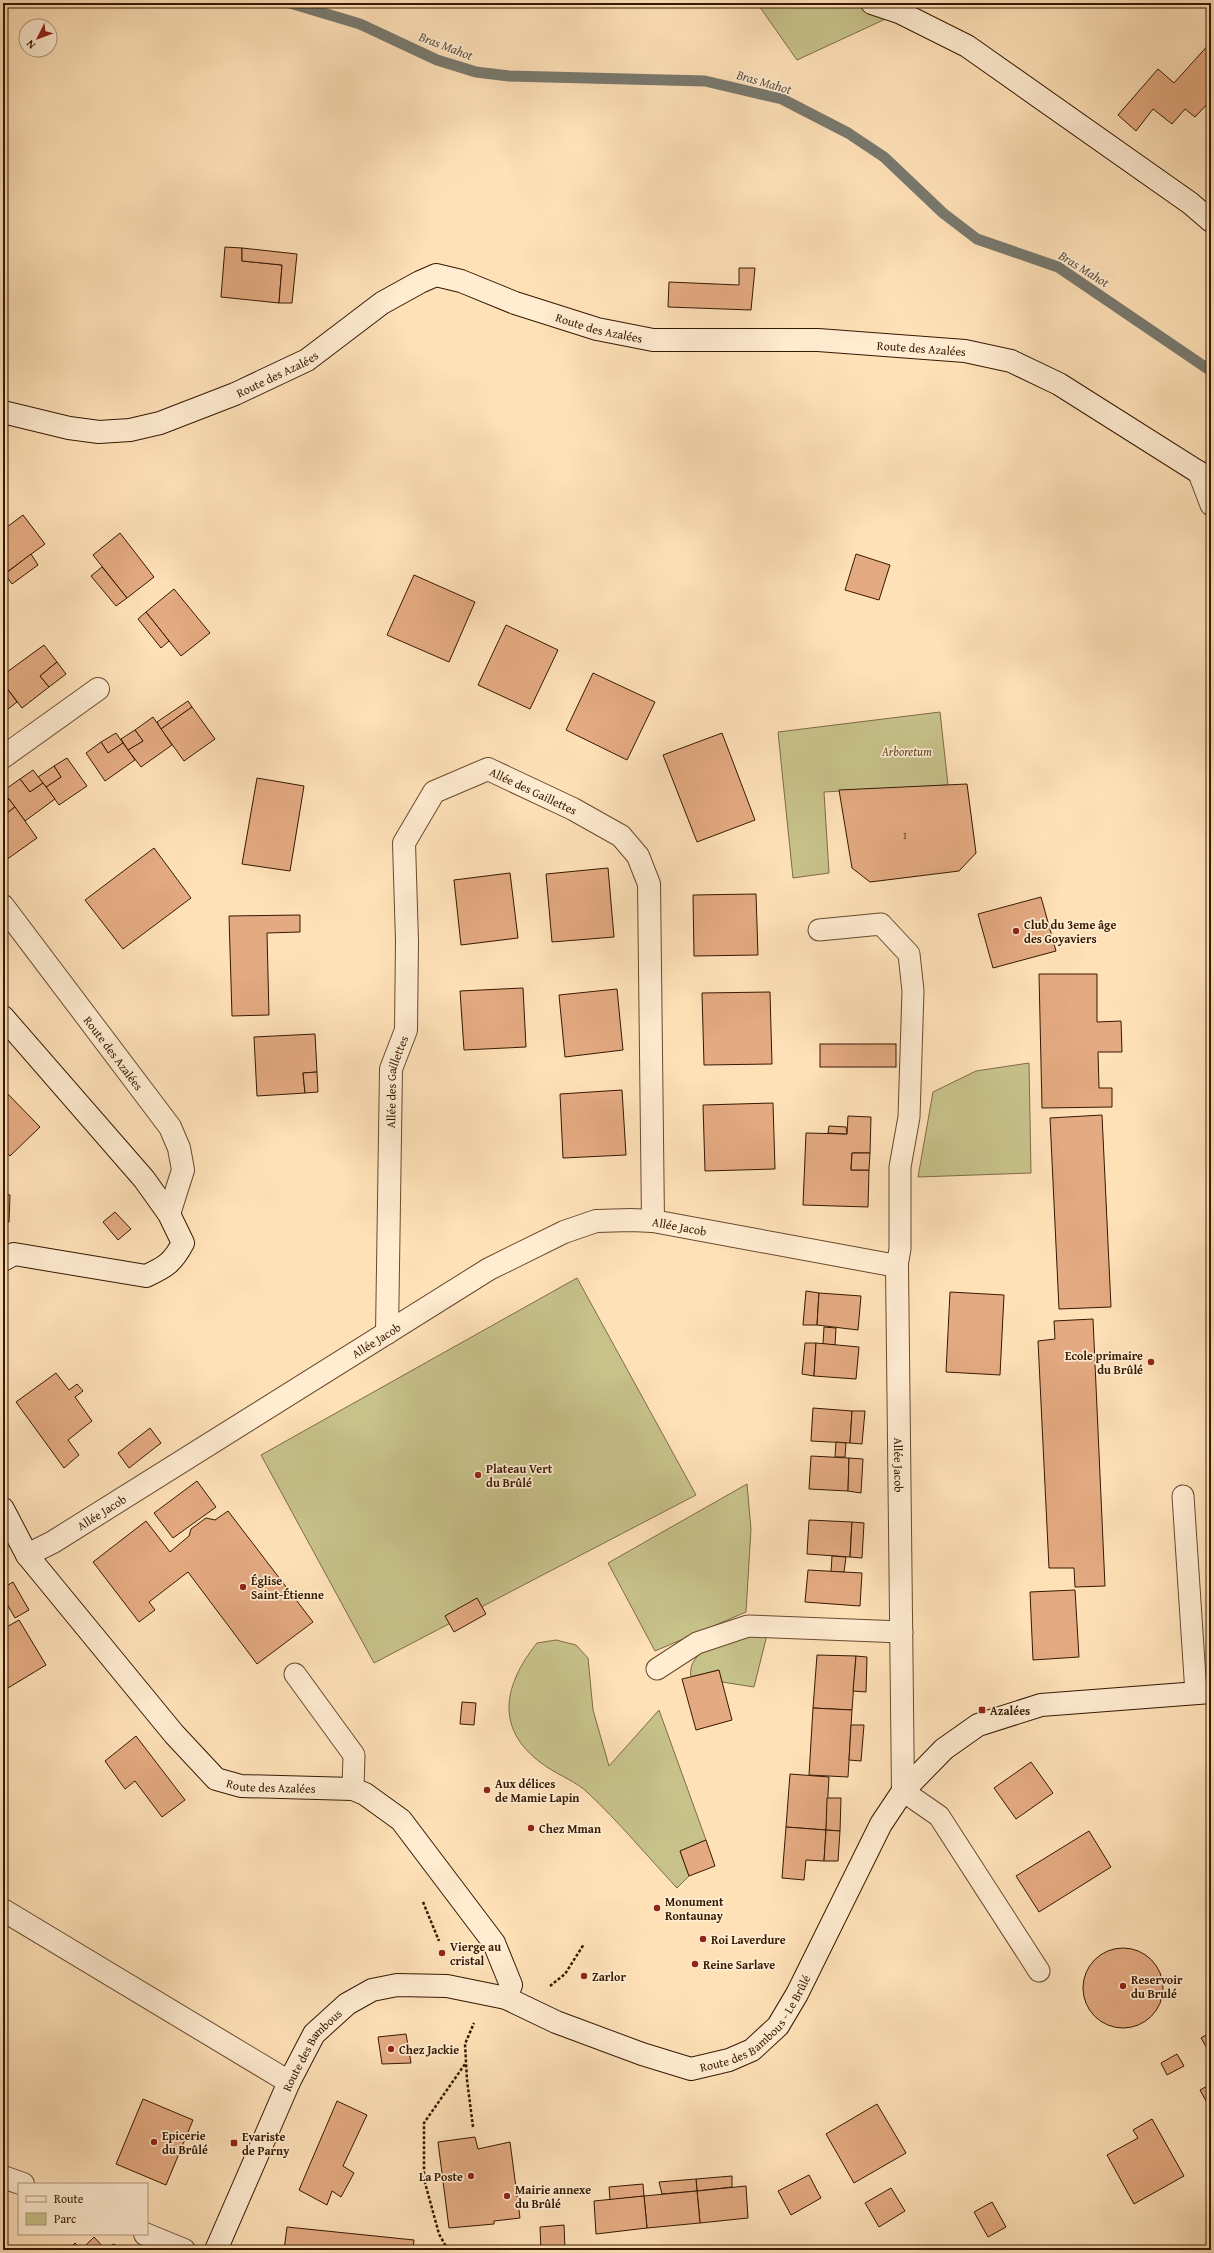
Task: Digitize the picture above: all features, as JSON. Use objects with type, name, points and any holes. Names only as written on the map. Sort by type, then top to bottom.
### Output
[{"type":"street","points":[[872,3],[899,12],[967,46],[1190,203],[1211,221]]},
{"type":"street","name":"Route des Azalées","points":[[3,412],[69,428],[99,432],[130,430],[160,423],[235,394],[307,360],[382,303],[436,275],[461,281],[516,303],[597,329],[652,340],[818,340],[965,351],[1011,361],[1059,384],[1204,475]]},
{"type":"street","points":[[3,757],[98,689]]},
{"type":"street","name":"Allée des Gaillettes","points":[[387,1333],[391,1069],[406,1030],[407,940],[404,843],[434,792],[488,770],[573,809],[621,836],[638,856],[649,884],[653,1221]]},
{"type":"street","name":"Route des Azalées","points":[[3,906],[170,1127],[179,1148],[183,1170],[169,1214]]},
{"type":"street","points":[[3,1017],[144,1179],[169,1214],[183,1243],[175,1259],[162,1269],[146,1276],[14,1254],[3,1260]]},
{"type":"street","name":"Allée Jacob","points":[[27,1555],[53,1542],[489,1269],[564,1232],[596,1221],[653,1221],[897,1266],[903,1791]]},
{"type":"street","name":"Route des Azalées","points":[[3,1509],[27,1555],[174,1734],[216,1779],[241,1786],[353,1789],[365,1794],[401,1820],[494,1943],[511,1985],[506,1998]]},
{"type":"street","name":"Route des Bambous - Le Brûlé","points":[[506,1998],[556,2022],[691,2069],[729,2060],[752,2050],[778,2026],[797,1994],[881,1824],[903,1791],[944,1749],[978,1724],[1042,1705],[1204,1692]]},
{"type":"street","points":[[3,1910],[289,2082]]},
{"type":"street","name":"Route des Bambous","points":[[216,2250],[289,2082],[314,2034],[347,2004],[372,1990],[397,1985],[447,1986],[506,1998]]},
{"type":"street","points":[[3,2177],[20,2183]]},
{"type":"street","points":[[147,2235],[184,2250]]},
{"type":"lane","points":[[1204,475],[1211,505]]},
{"type":"lane","points":[[819,930],[881,924],[909,954],[913,991],[909,1110],[900,1167],[900,1249],[897,1266]]},
{"type":"lane","points":[[1183,1496],[1204,1692]]},
{"type":"lane","points":[[657,1669],[697,1643],[748,1626],[902,1632]]},
{"type":"lane","points":[[295,1674],[354,1755],[353,1789]]},
{"type":"lane","points":[[903,1791],[939,1816],[1039,1971]]},
{"type":"path","points":[[473,2024],[465,2044],[473,2127]]},
{"type":"path","points":[[448,2250],[439,2234],[424,2179],[424,2123],[466,2063]]},
{"type":"green space","points":[[757,3],[920,3],[797,60]]},
{"type":"green space","name":"Arboretum","points":[[940,712],[948,785],[824,792],[829,873],[793,878],[778,732]]},
{"type":"green space","points":[[1029,1063],[1031,1173],[918,1177],[933,1092],[976,1071]]},
{"type":"green space","name":"Plateau Vert du Brûlé","points":[[577,1278],[696,1495],[374,1663],[261,1455]]},
{"type":"green space","points":[[747,1484],[751,1529],[746,1612],[655,1651],[608,1563]]},
{"type":"green space","points":[[747,1633],[767,1635],[754,1687],[722,1682],[718,1670],[691,1677],[691,1667],[695,1659],[701,1653],[719,1643]]},
{"type":"green space","points":[[556,1640],[576,1645],[588,1658],[593,1710],[609,1766],[659,1710],[706,1840],[680,1851],[689,1876],[677,1888],[622,1827],[588,1793],[547,1767],[530,1753],[518,1739],[511,1724],[509,1708],[511,1692],[516,1676],[537,1643]]},
{"type":"building","points":[[1211,42],[1211,87],[1207,91],[1211,95],[1211,100],[1195,117],[1185,109],[1172,124],[1153,109],[1136,131],[1118,115],[1158,69],[1174,83]]},
{"type":"building","points":[[225,247],[242,248],[242,261],[282,265],[279,303],[221,297]]},
{"type":"building","points":[[242,248],[297,254],[292,303],[279,303],[282,265],[242,261]]},
{"type":"building","points":[[739,268],[755,268],[751,310],[668,307],[669,282],[739,285]]},
{"type":"building","points":[[23,515],[45,544],[3,575],[3,530]]},
{"type":"building","points":[[120,533],[154,577],[127,598],[93,555]]},
{"type":"building","points":[[31,554],[38,565],[12,584],[5,574]]},
{"type":"building","points":[[856,554],[890,565],[879,600],[845,590]]},
{"type":"building","points":[[102,567],[127,598],[116,606],[91,576]]},
{"type":"building","points":[[414,575],[475,602],[449,662],[387,635]]},
{"type":"building","points":[[174,589],[210,633],[181,656],[146,612]]},
{"type":"building","points":[[146,612],[169,641],[161,648],[138,619]]},
{"type":"building","points":[[506,625],[558,650],[530,709],[478,685]]},
{"type":"building","points":[[44,645],[57,662],[40,676],[49,687],[22,708],[3,683],[3,675]]},
{"type":"building","points":[[57,662],[66,674],[49,687],[40,676]]},
{"type":"building","points":[[593,673],[655,702],[627,760],[566,730]]},
{"type":"building","points":[[3,683],[17,702],[3,713]]},
{"type":"building","points":[[188,701],[192,707],[161,729],[157,722]]},
{"type":"building","points":[[192,707],[215,739],[184,761],[161,729]]},
{"type":"building","points":[[153,717],[172,745],[141,767],[128,750],[143,741],[135,730]]},
{"type":"building","points":[[135,730],[143,741],[128,750],[121,739]]},
{"type":"building","points":[[116,733],[123,743],[108,753],[101,742]]},
{"type":"building","points":[[722,733],[755,820],[697,842],[663,755]]},
{"type":"building","points":[[101,742],[108,753],[123,743],[135,760],[105,781],[86,753]]},
{"type":"building","points":[[67,758],[87,786],[59,805],[46,787],[61,777],[54,766]]},
{"type":"building","points":[[54,766],[61,777],[46,787],[38,777]]},
{"type":"building","points":[[33,770],[43,783],[30,792],[20,779]]},
{"type":"building","points":[[257,778],[304,786],[290,871],[242,864]]},
{"type":"building","points":[[20,779],[30,792],[43,783],[55,799],[25,821],[3,791]]},
{"type":"building","points":[[967,784],[976,853],[959,871],[870,882],[852,868],[839,790]]},
{"type":"building","points":[[9,799],[15,807],[3,816],[3,804]]},
{"type":"building","points":[[15,807],[37,838],[6,860],[3,855],[3,816]]},
{"type":"building","points":[[154,848],[191,898],[123,949],[85,900]]},
{"type":"building","points":[[608,868],[614,937],[552,942],[546,874]]},
{"type":"building","points":[[510,873],[518,938],[461,945],[454,880]]},
{"type":"building","points":[[756,894],[758,955],[694,956],[693,895]]},
{"type":"building","points":[[1041,897],[1056,951],[993,968],[978,914]]},
{"type":"building","points":[[300,915],[300,932],[267,933],[269,1015],[232,1016],[229,916]]},
{"type":"building","points":[[1039,974],[1097,974],[1097,1022],[1121,1021],[1122,1052],[1098,1052],[1099,1088],[1112,1088],[1112,1107],[1042,1108]]},
{"type":"building","points":[[523,988],[526,1047],[464,1050],[460,991]]},
{"type":"building","points":[[617,989],[623,1050],[565,1057],[559,995]]},
{"type":"building","points":[[770,992],[772,1064],[704,1065],[702,993]]},
{"type":"building","points":[[315,1034],[317,1072],[303,1073],[305,1093],[257,1096],[254,1037]]},
{"type":"building","points":[[820,1044],[896,1044],[896,1067],[820,1067]]},
{"type":"building","points":[[317,1072],[318,1092],[305,1093],[303,1073]]},
{"type":"building","points":[[3,1089],[40,1127],[10,1156],[3,1149]]},
{"type":"building","points":[[622,1090],[626,1155],[563,1158],[560,1094]]},
{"type":"building","points":[[773,1103],[775,1169],[705,1171],[703,1105]]},
{"type":"building","points":[[1102,1115],[1111,1307],[1059,1309],[1050,1118]]},
{"type":"building","points":[[848,1116],[871,1117],[870,1153],[852,1153],[851,1170],[869,1170],[868,1207],[803,1205],[806,1133],[847,1134]]},
{"type":"building","points":[[829,1126],[846,1127],[847,1134],[828,1133]]},
{"type":"building","points":[[852,1153],[870,1153],[869,1170],[851,1170]]},
{"type":"building","points":[[3,1194],[10,1195],[9,1222],[3,1222]]},
{"type":"building","points":[[115,1212],[131,1229],[118,1240],[103,1222]]},
{"type":"building","points":[[806,1291],[819,1293],[817,1325],[803,1325]]},
{"type":"building","points":[[950,1292],[1004,1295],[1000,1375],[946,1372]]},
{"type":"building","points":[[819,1293],[861,1296],[858,1330],[817,1325]]},
{"type":"building","points":[[1093,1319],[1105,1586],[1075,1587],[1074,1568],[1049,1568],[1038,1341],[1055,1339],[1054,1321]]},
{"type":"building","points":[[824,1327],[836,1328],[835,1345],[823,1344]]},
{"type":"building","points":[[805,1343],[816,1343],[814,1376],[802,1374]]},
{"type":"building","points":[[816,1343],[859,1347],[856,1379],[814,1376]]},
{"type":"building","points":[[56,1373],[69,1390],[77,1384],[83,1391],[75,1397],[92,1421],[68,1440],[79,1455],[64,1468],[16,1402]]},
{"type":"building","points":[[813,1408],[852,1411],[850,1443],[811,1441]]},
{"type":"building","points":[[852,1411],[865,1411],[862,1444],[850,1443]]},
{"type":"building","points":[[150,1428],[161,1443],[129,1468],[118,1453]]},
{"type":"building","points":[[836,1442],[846,1443],[845,1457],[835,1457]]},
{"type":"building","points":[[811,1456],[849,1458],[848,1491],[809,1489]]},
{"type":"building","points":[[849,1458],[863,1459],[861,1493],[848,1491]]},
{"type":"building","points":[[197,1481],[216,1507],[173,1538],[154,1513]]},
{"type":"building","name":"Église Saint-Étienne","points":[[228,1511],[313,1622],[257,1664],[188,1572],[149,1602],[155,1610],[139,1622],[93,1562],[146,1521],[170,1552],[189,1536],[191,1529],[206,1518],[215,1520]]},
{"type":"building","points":[[809,1520],[852,1522],[850,1557],[807,1554]]},
{"type":"building","points":[[852,1522],[864,1523],[862,1558],[850,1557]]},
{"type":"building","points":[[832,1556],[846,1557],[844,1572],[831,1572]]},
{"type":"building","points":[[808,1570],[862,1573],[860,1606],[805,1602]]},
{"type":"building","points":[[13,1582],[29,1610],[15,1618],[3,1597],[3,1588]]},
{"type":"building","points":[[1075,1590],[1079,1657],[1033,1660],[1030,1592]]},
{"type":"building","points":[[477,1598],[486,1614],[454,1632],[445,1616]]},
{"type":"building","points":[[19,1620],[46,1665],[3,1691],[3,1629]]},
{"type":"building","points":[[817,1655],[856,1656],[852,1710],[813,1708]]},
{"type":"building","points":[[856,1656],[867,1657],[866,1692],[853,1691]]},
{"type":"building","points":[[719,1670],[732,1720],[696,1730],[682,1679]]},
{"type":"building","points":[[462,1702],[476,1703],[474,1725],[460,1724]]},
{"type":"building","points":[[813,1708],[852,1710],[848,1777],[809,1775]]},
{"type":"building","points":[[851,1725],[864,1725],[861,1761],[849,1760]]},
{"type":"building","points":[[136,1736],[185,1800],[162,1817],[135,1781],[125,1789],[105,1761]]},
{"type":"building","points":[[1031,1762],[1053,1793],[1016,1819],[994,1788]]},
{"type":"building","points":[[790,1774],[829,1777],[826,1830],[786,1827]]},
{"type":"building","points":[[827,1798],[841,1798],[840,1831],[826,1830]]},
{"type":"building","points":[[786,1827],[826,1830],[824,1861],[806,1860],[804,1880],[782,1878]]},
{"type":"building","points":[[826,1830],[840,1831],[838,1861],[824,1861]]},
{"type":"building","points":[[1089,1831],[1111,1867],[1039,1912],[1016,1876]]},
{"type":"building","points":[[706,1840],[715,1866],[689,1876],[680,1851]]},
{"type":"building","name":"Reservoir du Brulé","points":[[1123,1948],[1138,1951],[1151,1960],[1160,1973],[1163,1988],[1160,2003],[1151,2016],[1138,2025],[1123,2028],[1108,2025],[1095,2016],[1086,2003],[1083,1988],[1086,1973],[1095,1960],[1108,1951]]},
{"type":"building","points":[[1211,2032],[1211,2048],[1208,2050],[1201,2038]]},
{"type":"building","points":[[406,2034],[411,2063],[382,2064],[378,2037]]},
{"type":"building","points":[[1177,2054],[1184,2066],[1167,2075],[1161,2063]]},
{"type":"building","points":[[1211,2084],[1211,2110],[1200,2090]]},
{"type":"building","name":"Epicerie du Brûlé","points":[[143,2099],[193,2120],[166,2185],[116,2164]]},
{"type":"building","points":[[337,2101],[367,2115],[343,2166],[354,2173],[341,2197],[332,2191],[327,2205],[299,2190]]},
{"type":"building","points":[[877,2104],[906,2153],[854,2183],[826,2134]]},
{"type":"building","points":[[1152,2119],[1184,2176],[1134,2204],[1107,2155],[1138,2138],[1133,2130]]},
{"type":"building","points":[[475,2137],[478,2149],[510,2142],[520,2218],[494,2221],[494,2224],[449,2228],[438,2142]]},
{"type":"building","points":[[809,2175],[821,2198],[791,2215],[778,2191]]},
{"type":"building","points":[[732,2176],[732,2187],[697,2191],[696,2179]]},
{"type":"building","points":[[696,2179],[697,2191],[662,2194],[659,2182]]},
{"type":"building","points":[[643,2184],[644,2196],[610,2200],[609,2187]]},
{"type":"building","points":[[746,2186],[748,2218],[700,2223],[697,2191]]},
{"type":"building","points":[[891,2188],[905,2211],[879,2227],[865,2203]]},
{"type":"building","points":[[697,2191],[700,2223],[647,2228],[644,2196]]},
{"type":"building","points":[[644,2196],[647,2228],[596,2234],[594,2201]]},
{"type":"building","points":[[992,2202],[1006,2227],[988,2237],[974,2212]]},
{"type":"building","points":[[564,2225],[565,2250],[541,2250],[540,2227]]},
{"type":"building","points":[[287,2227],[414,2240],[413,2250],[284,2250]]},
{"type":"building","points":[[94,2237],[106,2250],[81,2250]]},
{"type":"building","points":[[75,2243],[81,2250],[70,2250],[69,2249]]},
{"type":"building","points":[[113,2244],[127,2250],[110,2250]]},
{"type":"waterway","name":"Bras Mahot","points":[[290,3],[360,24],[437,60],[476,72],[509,76],[705,81],[782,99],[848,133],[884,157],[943,213],[977,239],[1058,267],[1211,371]]},
{"type":"place","name":"Club du 3eme âge des Goyaviers","points":[[1016,931]]},
{"type":"place","name":"Ecole primaire du Brûlé","points":[[1151,1362]]},
{"type":"place","name":"Plateau Vert du Brûlé","points":[[478,1475]]},
{"type":"place","name":"Église Saint-Étienne","points":[[243,1587]]},
{"type":"place","name":"Azalées","points":[[982,1710]]},
{"type":"place","name":"Aux délices de Mamie Lapin","points":[[487,1790]]},
{"type":"place","name":"Chez Mman","points":[[531,1828]]},
{"type":"place","name":"Monument Rontaunay","points":[[657,1908]]},
{"type":"place","name":"Roi Laverdure","points":[[703,1939]]},
{"type":"place","name":"Vierge au cristal","points":[[442,1953]]},
{"type":"place","name":"Reine Sarlave","points":[[695,1964]]},
{"type":"place","name":"Zarlor","points":[[584,1976]]},
{"type":"place","name":"Reservoir du Brulé","points":[[1123,1986]]},
{"type":"place","name":"Chez Jackie","points":[[391,2049]]},
{"type":"place","name":"Epicerie du Brûlé","points":[[154,2142]]},
{"type":"place","name":"Evariste de Parny","points":[[234,2143]]},
{"type":"place","name":"La Poste","points":[[471,2176]]},
{"type":"place","name":"Mairie annexe du Brûlé","points":[[507,2196]]}]
